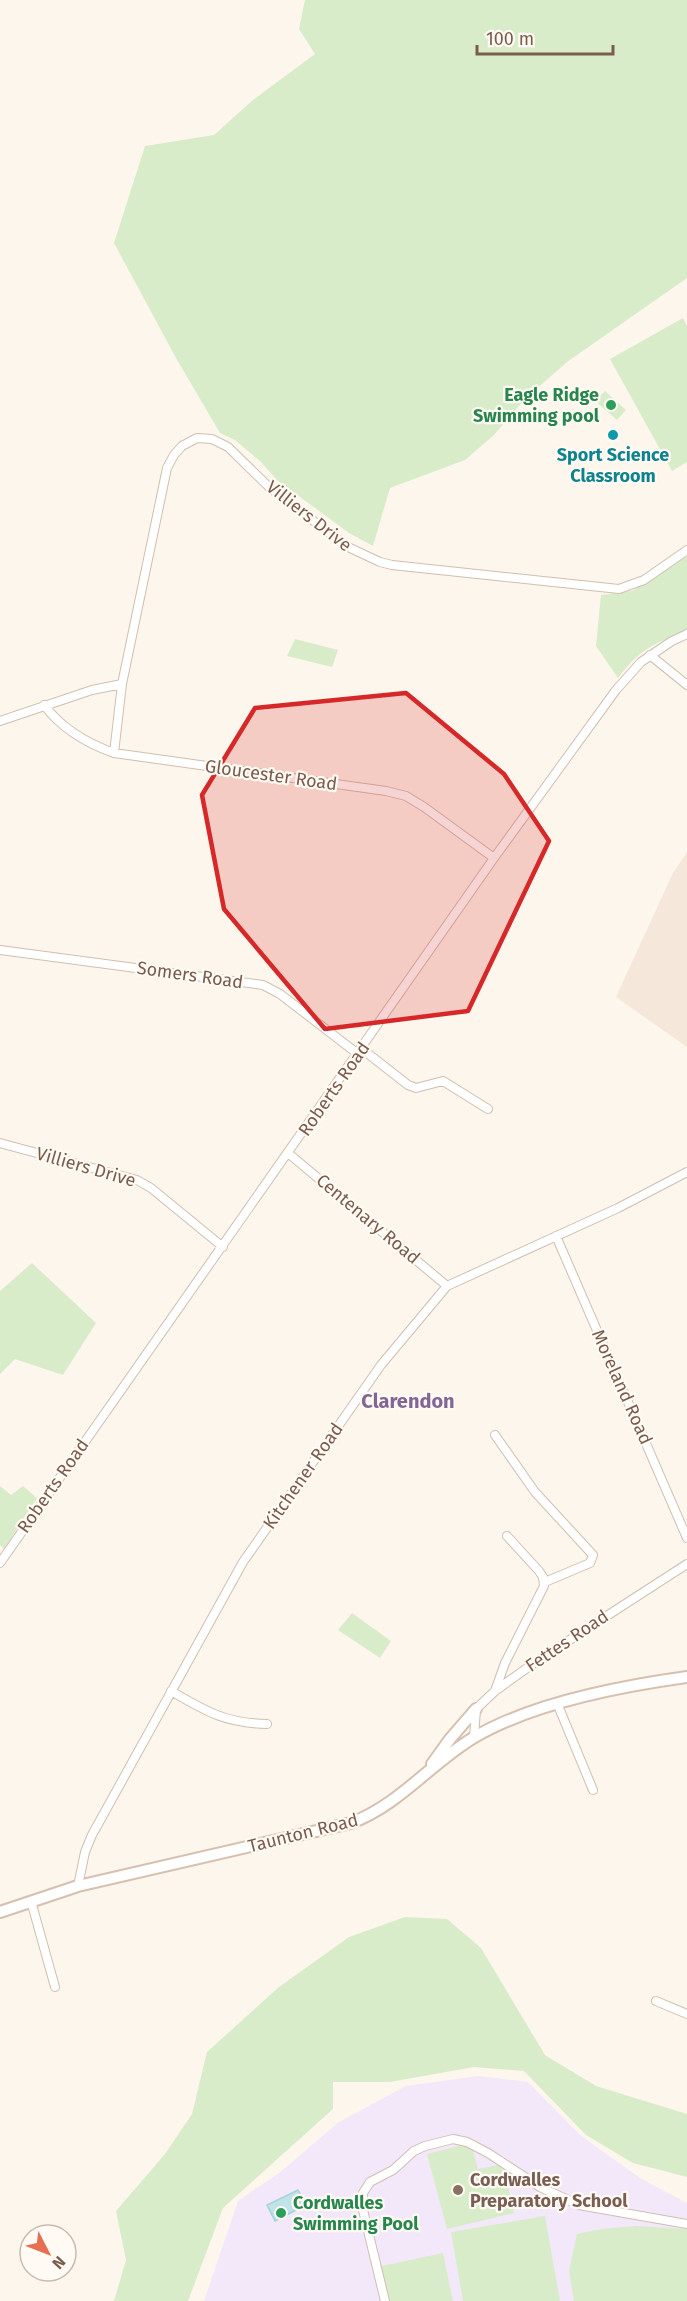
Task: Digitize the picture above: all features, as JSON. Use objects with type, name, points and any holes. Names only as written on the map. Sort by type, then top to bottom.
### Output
[{"type":"street","name":"Villiers Drive","points":[[114,753],[123,684],[167,468],[182,446],[197,438],[212,439],[228,447],[270,488],[348,548],[392,565],[618,589],[644,580],[687,550]]},
{"type":"street","name":"Roberts Road","points":[[0,1563],[494,858],[616,690],[650,655],[672,640],[687,634]]},
{"type":"street","points":[[650,655],[687,685]]},
{"type":"street","points":[[0,721],[92,690],[123,684]]},
{"type":"street","name":"Gloucester Road","points":[[44,705],[52,716],[78,737],[114,753],[386,791],[406,796],[494,858]]},
{"type":"street","name":"Somers Road","points":[[0,950],[263,985],[280,994],[408,1086],[416,1088],[443,1081],[488,1109]]},
{"type":"street","name":"Villiers Drive","points":[[0,1143],[138,1180],[223,1247]]},
{"type":"street","name":"Centenary Road","points":[[288,1153],[447,1286]]},
{"type":"street","name":"Kitchener Road","points":[[78,1886],[85,1852],[92,1835],[243,1562],[381,1365],[447,1286],[618,1208],[687,1172]]},
{"type":"street","name":"Moreland Road","points":[[556,1236],[687,1538]]},
{"type":"street","points":[[495,1434],[540,1498],[593,1555],[590,1563],[544,1582]]},
{"type":"street","points":[[495,1691],[505,1663],[542,1593],[544,1582],[539,1571],[507,1536]]},
{"type":"street","name":"Fettes Road","points":[[476,1709],[495,1691],[574,1636],[687,1564]]},
{"type":"street","name":"Taunton Road","points":[[0,1912],[78,1886],[351,1823],[372,1815],[474,1738],[498,1726],[557,1703],[687,1677]]},
{"type":"street","points":[[171,1691],[227,1719],[241,1723],[267,1724]]},
{"type":"street","points":[[557,1703],[593,1790]]},
{"type":"street","points":[[474,1738],[476,1709]]},
{"type":"street","points":[[428,1772],[450,1739],[476,1709]]},
{"type":"street","points":[[31,1901],[55,1987]]},
{"type":"street","points":[[656,2001],[687,2014]]},
{"type":"street","points":[[386,2301],[363,2210],[363,2193],[370,2182],[393,2170],[414,2151],[425,2146],[453,2139],[467,2142],[540,2187],[579,2205],[687,2224]]},
{"type":"highlighted area","points":[[406,693],[504,774],[549,841],[468,1011],[325,1029],[224,909],[202,795],[255,708]]},
{"type":"shaded area","points":[[687,852],[687,1047],[616,997],[673,873]]},
{"type":"shaded area","name":"Cordwalles Preparatory School","points":[[479,2076],[528,2082],[580,2135],[640,2178],[687,2203],[687,2301],[204,2301],[238,2201],[279,2173],[339,2122],[406,2086]]},
{"type":"green space","points":[[305,0],[687,0],[687,278],[567,362],[526,398],[494,435],[465,460],[390,488],[373,546],[349,533],[277,480],[261,462],[235,440],[220,433],[176,358],[114,243],[145,146],[214,135],[253,100],[315,54],[299,29]]},
{"type":"green space","points":[[683,318],[687,326],[687,462],[672,471],[610,359]]},
{"type":"green space","name":"Eagle Ridge Swimming pool","points":[[605,391],[626,410],[617,420],[595,401]]},
{"type":"green space","points":[[687,556],[687,631],[648,648],[618,678],[596,646],[601,595],[632,591]]},
{"type":"green space","points":[[295,639],[338,650],[332,667],[287,656]]},
{"type":"green space","points":[[32,1263],[96,1323],[63,1375],[15,1359],[0,1374],[0,1291]]},
{"type":"green space","points":[[0,1486],[11,1495],[23,1486],[37,1498],[4,1549],[0,1545]]},
{"type":"green space","points":[[352,1613],[391,1641],[380,1658],[338,1630]]},
{"type":"green space","points":[[405,1917],[447,1919],[481,1948],[545,2055],[596,2086],[687,2114],[687,2177],[633,2163],[586,2135],[524,2071],[474,2067],[390,2082],[333,2082],[333,2109],[223,2208],[188,2301],[114,2301],[126,2260],[116,2211],[165,2154],[192,2114],[207,2052],[279,1987],[349,1937]]},
{"type":"green space","points":[[471,2143],[478,2169],[503,2164],[514,2213],[447,2229],[427,2154]]},
{"type":"green space","points":[[545,2216],[560,2301],[463,2301],[451,2232]]},
{"type":"green space","points":[[636,2226],[687,2229],[687,2301],[574,2301],[569,2271],[577,2234]]},
{"type":"green space","points":[[443,2253],[453,2301],[389,2301],[382,2266]]},
{"type":"water","name":"Cordwalles Swimming Pool","points":[[298,2190],[306,2205],[275,2221],[267,2205]]},
{"type":"place","name":"Eagle Ridge Swimming pool","points":[[611,405]]},
{"type":"place","name":"Sport Science Classroom","points":[[613,435]]},
{"type":"place","name":"Cordwalles Preparatory School","points":[[458,2190]]},
{"type":"place","name":"Cordwalles Swimming Pool","points":[[281,2213]]},
{"type":"district","name":"Clarendon","points":[[408,1401]]}]
